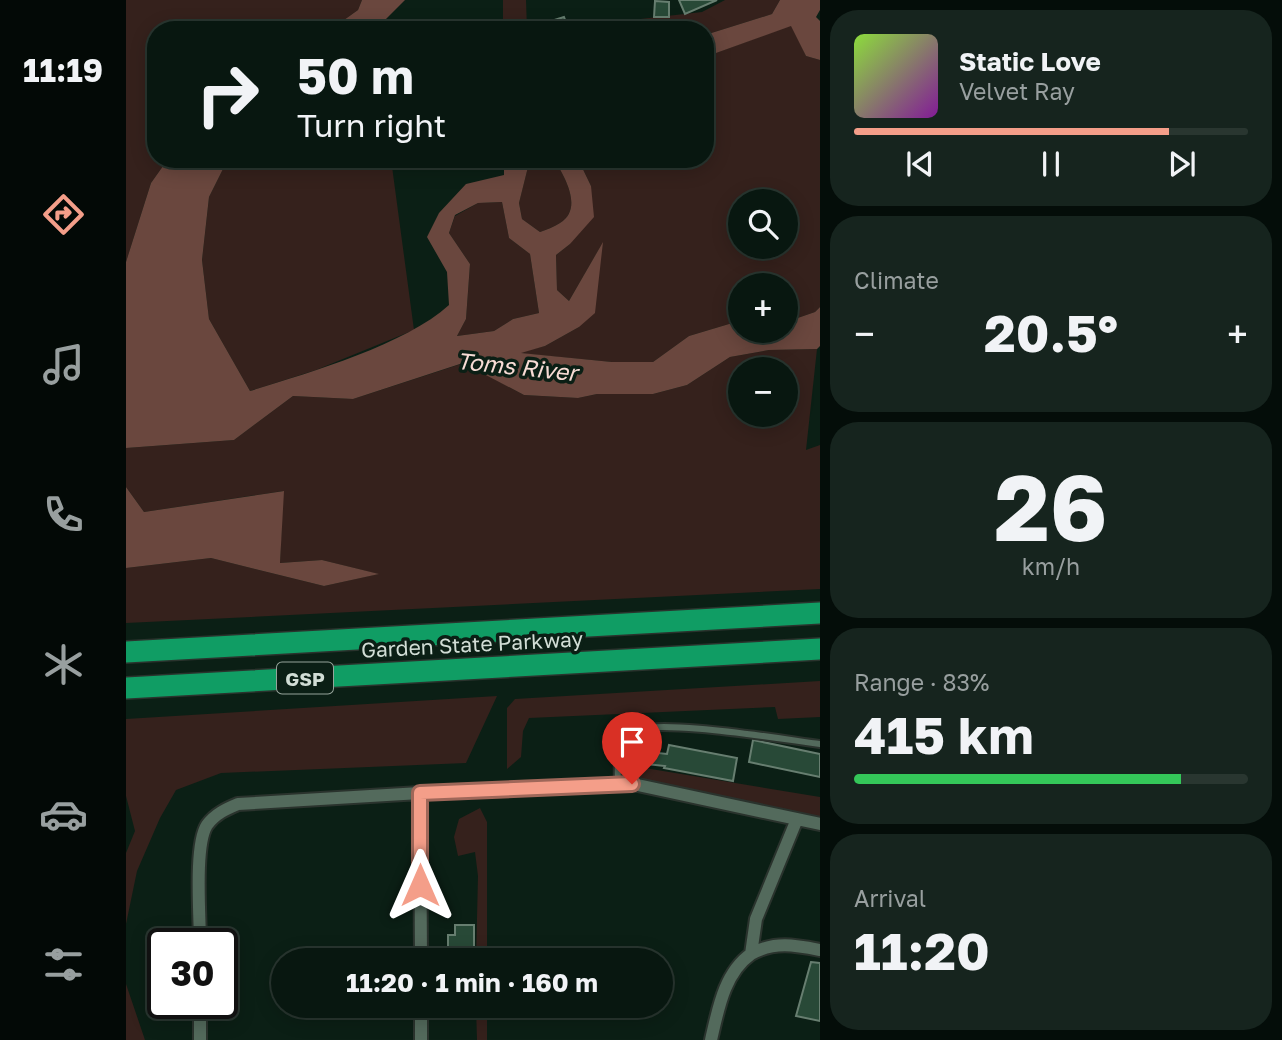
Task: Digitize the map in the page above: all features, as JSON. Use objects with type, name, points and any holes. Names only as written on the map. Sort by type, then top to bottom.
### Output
[{"type":"highway","name":"Garden State Parkway","points":[[126,652],[820,613]]},
{"type":"highway","name":"Garden State Parkway","points":[[126,688],[820,649]]},
{"type":"street","points":[[200,928],[200,844],[207,825],[217,815],[238,804],[632,784],[820,824]]},
{"type":"street","points":[[420,793],[421,948]]},
{"type":"street","points":[[751,954],[756,919],[797,819]]},
{"type":"street","points":[[711,1040],[723,994],[737,967],[751,954],[765,947],[790,944],[820,950]]},
{"type":"street","points":[[421,1018],[421,1040]]},
{"type":"street","points":[[200,1019],[200,1040]]},
{"type":"lane","points":[[618,785],[622,739],[628,733],[646,726],[729,732],[820,744]]},
{"type":"shaded area","points":[[126,0],[362,0],[358,10],[343,21],[147,21],[147,168],[162,168],[151,183],[126,262]]},
{"type":"shaded area","points":[[503,0],[526,0],[527,21],[503,21]]},
{"type":"shaded area","points":[[725,0],[780,0],[772,14],[714,32],[714,21],[623,21],[702,12]]},
{"type":"shaded area","points":[[792,25],[806,56],[820,60],[820,307],[815,312],[798,318],[798,273],[728,273],[728,324],[689,336],[653,362],[612,362],[518,353],[545,346],[579,327],[602,244],[569,301],[557,290],[556,255],[570,244],[591,186],[582,168],[714,168],[714,54]]},
{"type":"shaded area","points":[[224,168],[392,168],[414,330],[316,370],[250,391],[209,319],[202,260],[209,197]]},
{"type":"shaded area","points":[[528,168],[559,168],[570,192],[571,209],[567,217],[540,232],[522,219],[519,203]]},
{"type":"shaded area","points":[[502,202],[509,238],[530,254],[539,313],[513,319],[494,331],[457,336],[466,319],[470,264],[449,233],[455,216],[478,203]]},
{"type":"shaded area","points":[[817,349],[806,450],[820,445],[820,589],[126,623],[126,568],[211,558],[324,586],[378,574],[322,560],[280,563],[283,491],[144,512],[126,487],[126,448],[234,440],[293,396],[353,399],[464,363],[524,395],[578,398],[597,394],[653,394],[687,385],[728,358],[728,427],[798,427],[798,357],[730,357],[769,350]]},
{"type":"shaded area","points":[[820,681],[820,717],[778,719],[775,707],[529,718],[523,731],[521,757],[507,769],[507,708],[515,699]]},
{"type":"shaded area","points":[[497,696],[466,763],[221,773],[176,790],[160,818],[137,871],[126,924],[126,853],[135,831],[126,796],[126,719]]},
{"type":"shaded area","points":[[633,766],[820,797],[820,818],[632,778]]},
{"type":"shaded area","points":[[480,808],[487,822],[487,948],[476,948],[478,876],[475,852],[458,856],[454,837],[459,819]]},
{"type":"shaded area","points":[[126,984],[145,1040],[126,1040]]},
{"type":"shaded area","points":[[476,1018],[487,1018],[487,1040],[477,1040]]},
{"type":"water","points":[[362,0],[405,0],[384,21],[343,21],[358,10]]},
{"type":"water","points":[[780,0],[820,0],[820,10],[816,17],[820,21],[820,60],[806,56],[791,26],[714,54],[714,32],[772,14]]},
{"type":"water","name":"Toms River","points":[[162,168],[224,168],[209,197],[202,260],[209,319],[250,391],[382,345],[408,333],[449,305],[447,272],[427,237],[439,213],[466,184],[504,175],[504,168],[528,168],[519,203],[522,219],[540,232],[560,223],[571,209],[570,192],[559,168],[582,168],[591,186],[594,217],[570,244],[556,255],[557,290],[569,301],[603,242],[595,313],[579,327],[545,346],[521,353],[612,362],[653,362],[689,336],[728,324],[728,343],[798,343],[798,318],[815,312],[820,307],[820,346],[817,349],[769,350],[728,357],[687,385],[653,394],[597,394],[578,398],[524,395],[463,363],[353,399],[293,396],[234,440],[126,448],[126,262],[151,183]],"holes":[[[502,202],[509,238],[530,254],[539,313],[513,319],[494,331],[457,336],[466,319],[470,264],[449,233],[455,215],[478,203]]]},
{"type":"water","points":[[126,487],[144,512],[284,491],[280,563],[322,560],[379,574],[324,586],[211,558],[126,568]]},
{"type":"building","points":[[679,0],[717,0],[685,14]]},
{"type":"building","points":[[655,1],[669,2],[669,17],[654,17]]},
{"type":"building","points":[[753,740],[820,754],[820,777],[749,762]]},
{"type":"building","points":[[669,745],[737,758],[733,781],[664,768],[665,766],[628,762],[629,750],[667,754]]},
{"type":"building","points":[[455,925],[474,925],[474,948],[448,948],[448,935],[455,935]]},
{"type":"building","points":[[811,962],[820,963],[820,1021],[796,1016]]},
{"type":"route","points":[[420,885],[420,793],[632,784]]}]
